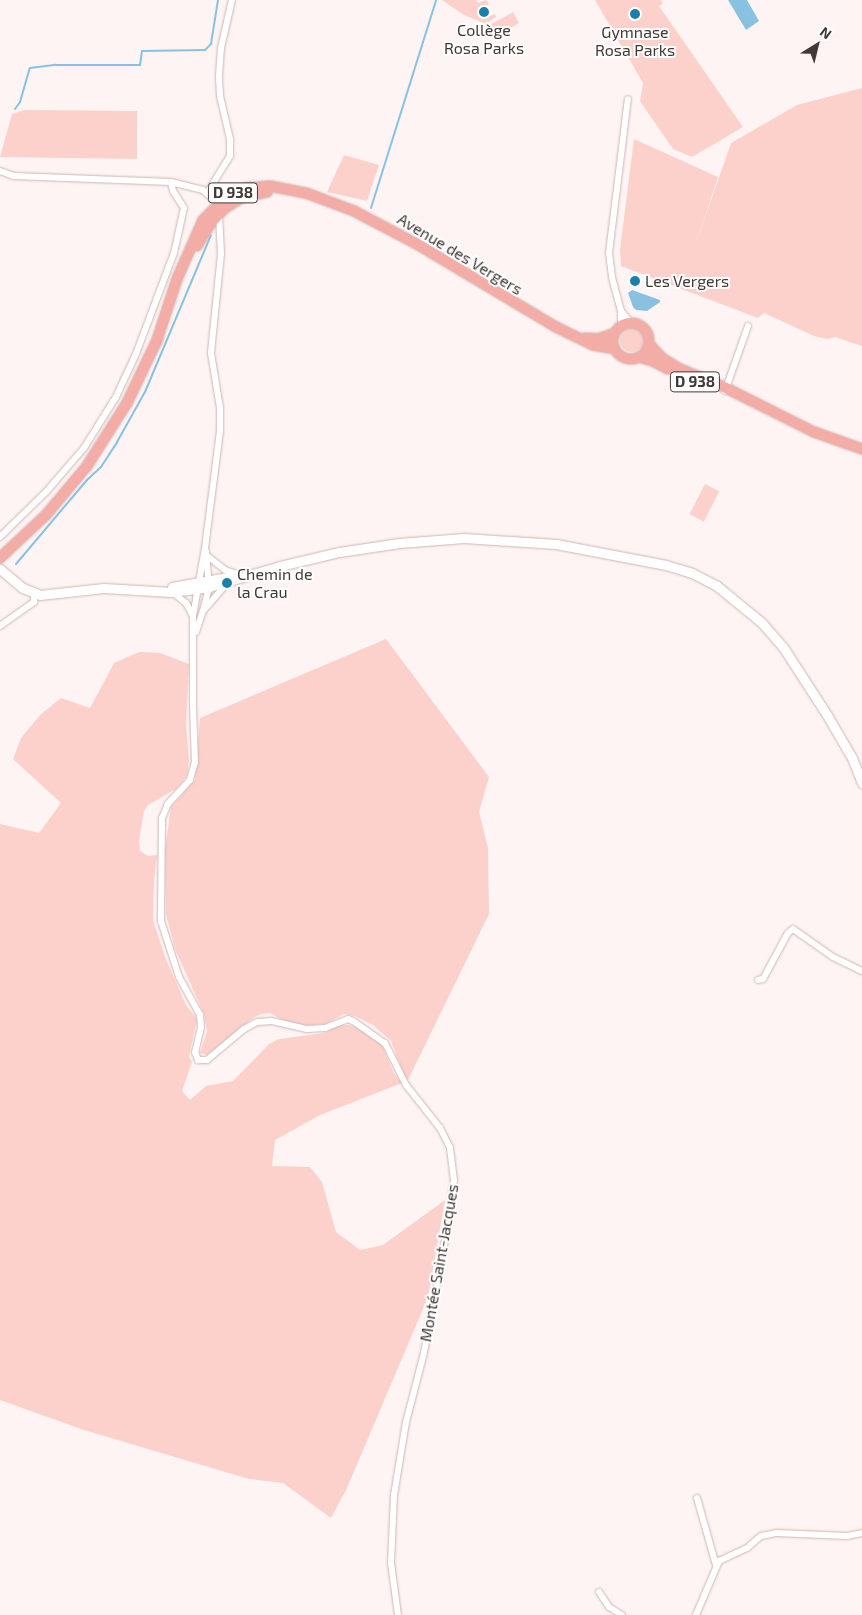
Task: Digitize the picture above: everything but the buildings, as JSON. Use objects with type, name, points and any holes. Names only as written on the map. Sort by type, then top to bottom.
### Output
[{"type":"main road","name":"D 938","points":[[0,558],[46,515],[87,466],[127,403],[156,343],[203,234],[226,197],[247,188],[270,186],[306,193],[334,203]]},
{"type":"main road","name":"D 938","points":[[156,343],[189,248],[203,220],[218,209],[251,194],[268,192],[289,193],[334,203]]},
{"type":"main road","name":"Avenue des Vergers","points":[[334,203],[391,229],[532,314],[569,334],[593,344],[616,349]]},
{"type":"main road","name":"D 938","points":[[622,327],[640,325],[647,331],[649,344],[670,364],[826,437],[862,449]]},
{"type":"main road","name":"Avenue des Vergers","points":[[569,334],[598,339],[622,327]]},
{"type":"main road","points":[[616,349],[613,341],[622,327]]},
{"type":"main road","points":[[639,357],[646,352],[649,344]]},
{"type":"main road","name":"D 938","points":[[616,349],[623,357],[639,357],[725,390]]},
{"type":"street","points":[[207,193],[230,156],[230,139],[220,96],[219,76],[221,48],[232,0]]},
{"type":"street","points":[[622,327],[621,311],[612,277],[609,254],[628,100]]},
{"type":"street","points":[[0,171],[14,176],[172,182],[207,193],[218,209],[221,254],[211,353],[218,395],[220,432],[206,552],[197,586],[193,616],[195,635]]},
{"type":"street","points":[[0,537],[31,508],[84,448],[116,397],[136,354],[174,253],[184,208],[173,191],[172,182]]},
{"type":"street","points":[[621,311],[622,327]]},
{"type":"street","points":[[725,390],[748,326]]},
{"type":"street","points":[[153,590],[227,583],[250,574],[307,559],[370,547],[436,539],[464,538],[571,546],[680,569],[720,588],[762,623],[793,661],[860,770],[862,783]]},
{"type":"street","points":[[206,552],[225,570],[238,575]]},
{"type":"street","points":[[195,635],[210,584],[206,552]]},
{"type":"street","points":[[0,568],[19,585],[34,593],[55,595],[104,588],[171,592],[197,586]]},
{"type":"street","points":[[210,584],[238,575],[250,574]]},
{"type":"street","points":[[203,611],[227,583]]},
{"type":"street","points":[[171,592],[186,603],[193,616]]},
{"type":"street","points":[[0,626],[34,602],[34,593]]},
{"type":"street","name":"Montée Saint-Jacques","points":[[195,635],[193,706],[195,762],[190,780],[168,804],[162,818],[160,911],[169,951],[179,977],[200,1015],[201,1027],[195,1057],[201,1061],[207,1060],[244,1029],[257,1022],[272,1021],[307,1029],[325,1028],[344,1021],[353,1020],[385,1043],[406,1085],[440,1128],[453,1158],[453,1191],[443,1252],[426,1344],[397,1468],[391,1540],[398,1615]]},
{"type":"street","points":[[758,980],[763,980],[788,933],[793,929],[833,957],[862,971]]},
{"type":"street","points":[[697,1498],[716,1564]]},
{"type":"street","points":[[696,1615],[716,1564],[747,1548],[761,1536],[776,1532],[847,1536],[862,1533]]},
{"type":"street","points":[[599,1592],[609,1607],[622,1615]]},
{"type":"shaded area","points":[[442,0],[476,0],[478,3],[486,0],[489,4],[482,9],[486,18],[495,14],[496,17],[486,24],[464,15]]},
{"type":"shaded area","points":[[595,0],[661,0],[663,3],[659,6],[743,127],[692,157],[673,149],[640,101],[643,83]]},
{"type":"shaded area","points":[[513,12],[519,23],[504,32],[488,26]]},
{"type":"shaded area","points":[[862,88],[862,346],[835,337],[827,339],[814,336],[764,313],[758,318],[621,266],[620,249],[634,139],[718,177],[696,243],[731,143],[797,105]]},
{"type":"shaded area","points":[[24,110],[137,111],[137,159],[0,157],[12,114]]},
{"type":"shaded area","points":[[344,155],[379,165],[367,201],[327,192]]},
{"type":"shaded area","points":[[632,328],[641,331],[644,340],[641,349],[632,352],[623,349],[620,340],[623,331]]},
{"type":"shaded area","points":[[705,484],[719,491],[704,522],[690,514]]},
{"type":"shaded area","points":[[386,639],[489,777],[479,812],[488,848],[489,914],[407,1082],[391,1041],[373,1025],[355,1016],[344,1014],[326,1024],[303,1026],[288,1023],[270,1013],[261,1014],[253,1018],[207,1055],[200,1053],[207,1031],[204,1014],[175,949],[166,914],[165,849],[171,807],[195,780],[200,718]]},
{"type":"shaded area","points":[[139,652],[160,653],[189,664],[186,724],[189,760],[187,776],[176,789],[148,805],[144,811],[139,841],[140,851],[148,856],[157,855],[153,920],[165,957],[186,1005],[197,1019],[189,1057],[192,1062],[182,1091],[190,1100],[206,1086],[233,1081],[269,1044],[279,1039],[324,1033],[341,1025],[349,1025],[361,1029],[381,1043],[394,1073],[402,1083],[320,1115],[275,1140],[272,1166],[310,1167],[322,1182],[336,1232],[360,1250],[383,1245],[445,1200],[428,1297],[347,1488],[331,1518],[283,1483],[249,1479],[84,1430],[0,1400],[0,824],[39,833],[61,803],[13,759],[21,738],[40,715],[61,698],[90,708],[114,663]]},
{"type":"water","points":[[728,0],[747,0],[759,21],[746,30]]},
{"type":"water","points":[[632,290],[660,300],[660,302],[647,311],[636,310],[628,293]]},
{"type":"waterway","points":[[15,109],[20,102],[30,68],[56,65],[140,65],[142,51],[205,50],[211,44],[218,0]]},
{"type":"waterway","points":[[371,208],[436,0]]},
{"type":"waterway","points":[[16,564],[87,480],[101,467],[117,442],[145,392],[211,235]]},
{"type":"place","name":"Collège Rosa Parks","points":[[484,12]]},
{"type":"place","name":"Gymnase Rosa Parks","points":[[635,14]]},
{"type":"place","name":"Les Vergers","points":[[635,281]]},
{"type":"place","name":"Chemin de la Crau","points":[[227,583]]}]
